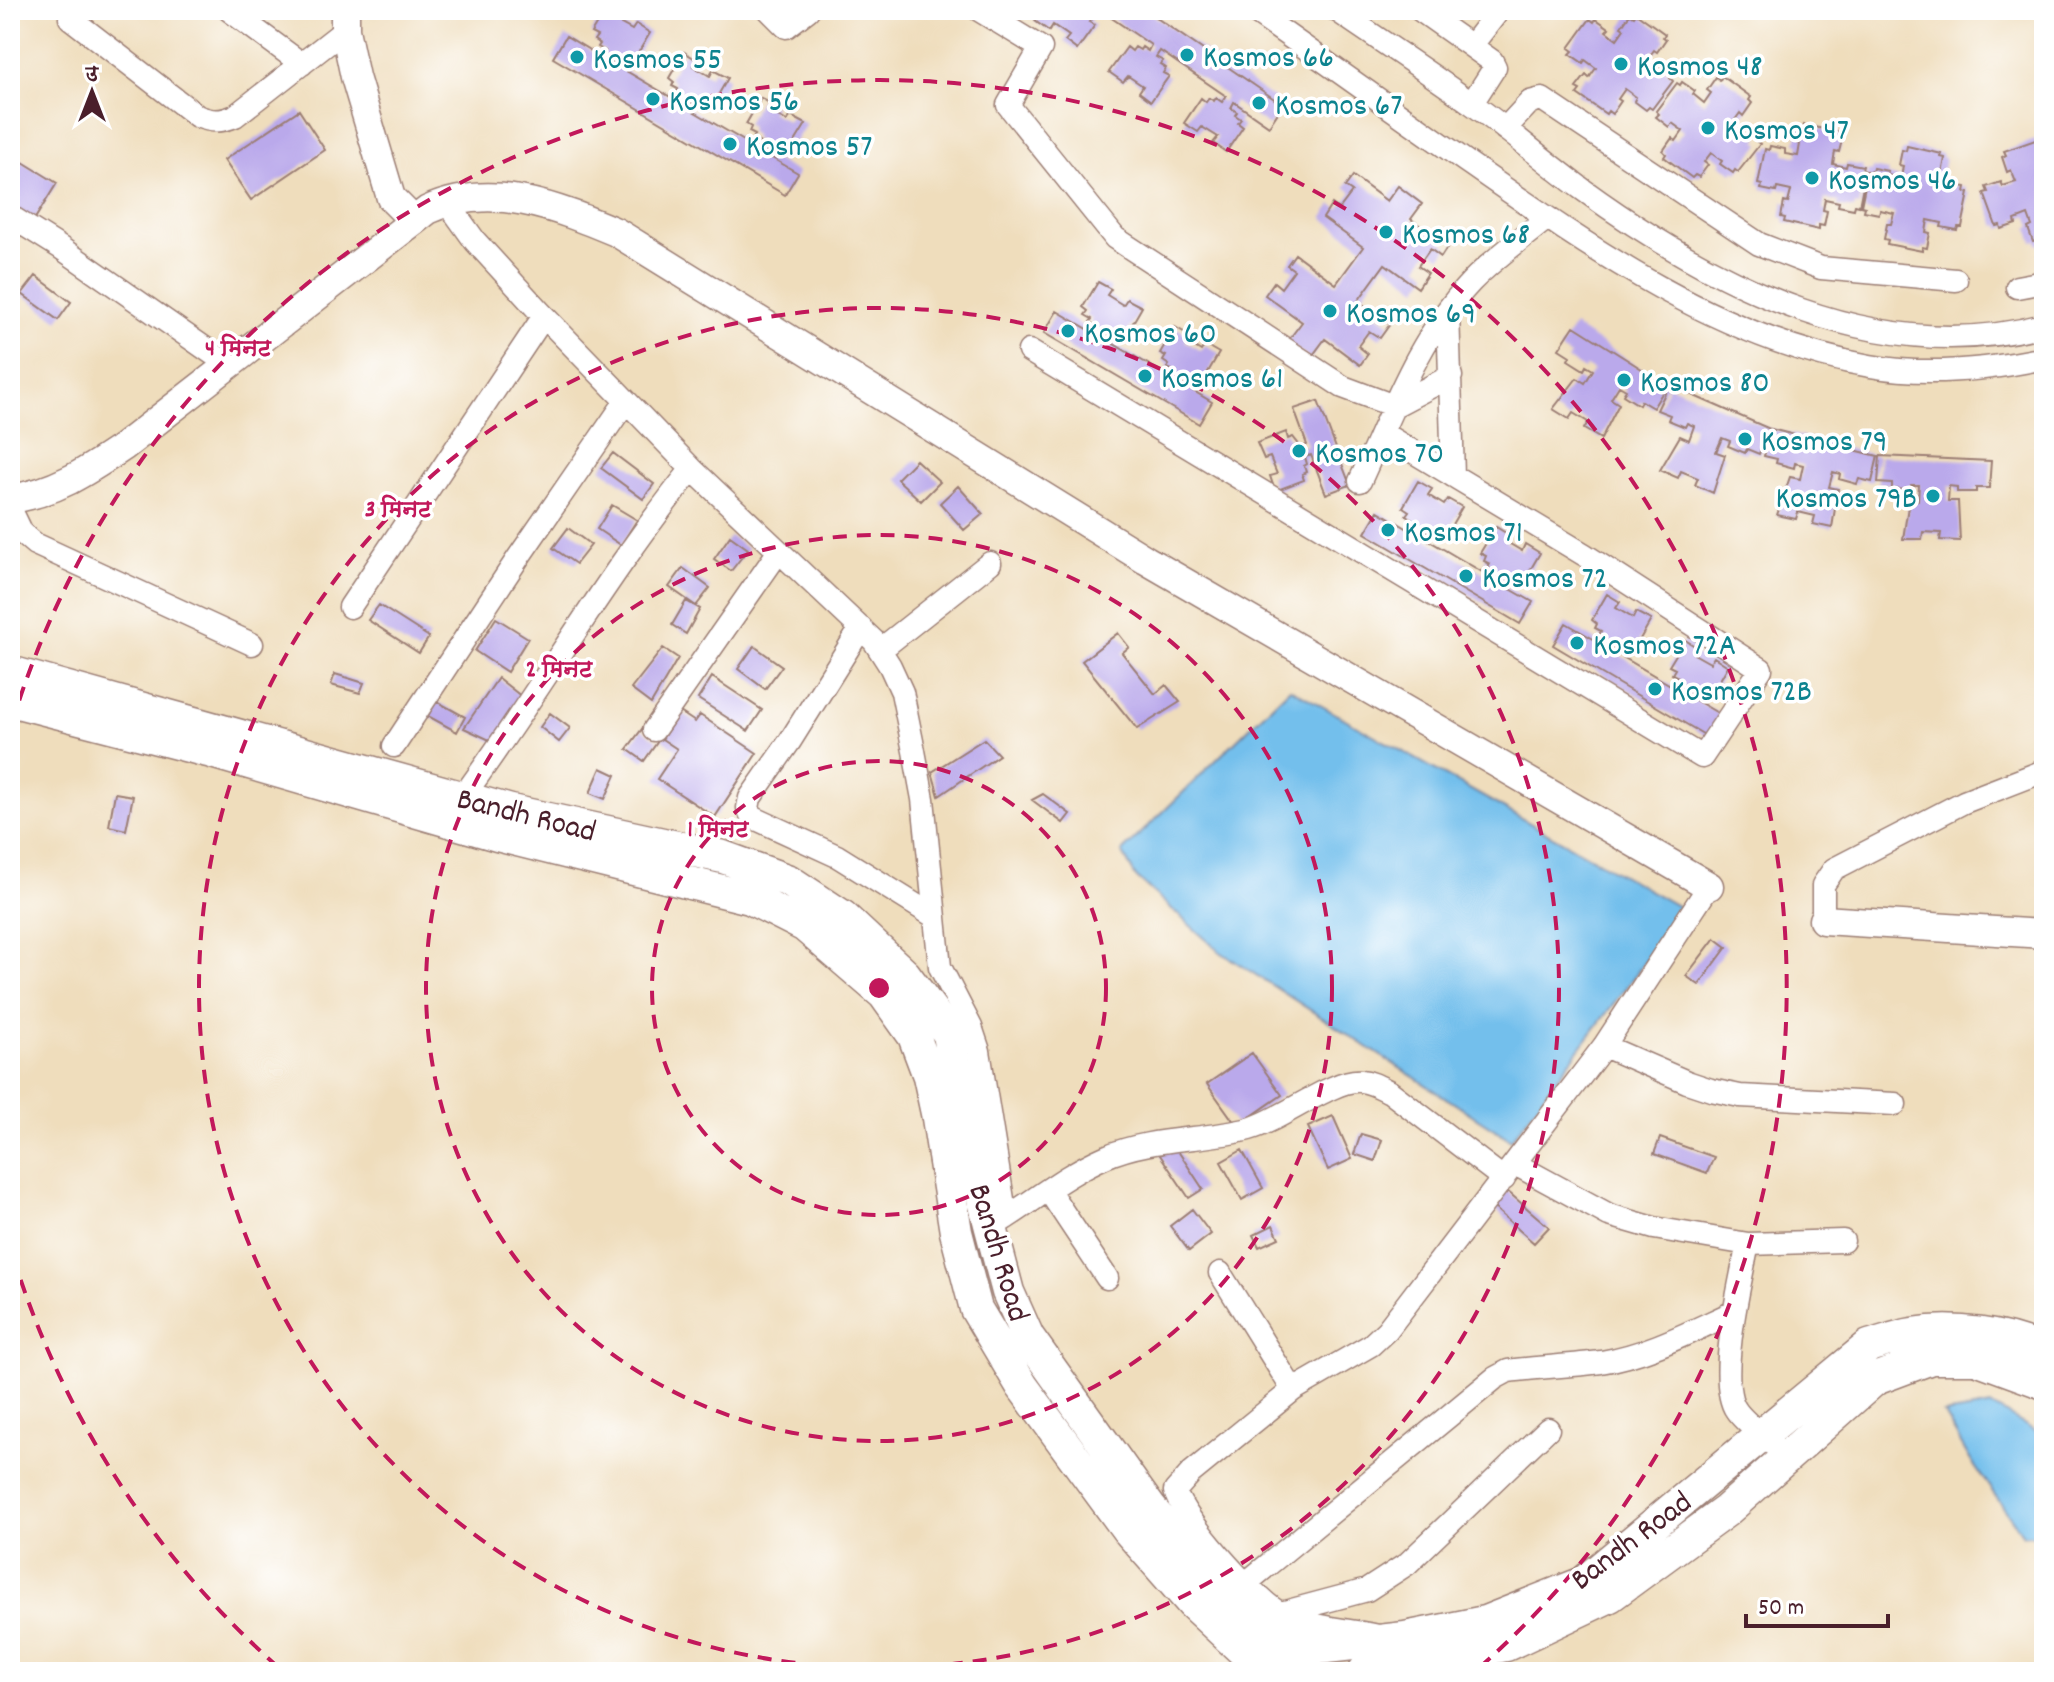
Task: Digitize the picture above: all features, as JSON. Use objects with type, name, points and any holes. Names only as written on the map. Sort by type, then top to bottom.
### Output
[{"type":"main road","name":"Bandh Road","points":[[10,672],[511,811],[723,857],[789,881],[842,916],[905,975],[949,1034],[969,1143],[998,1223],[1008,1292],[1028,1337],[1150,1508],[1224,1595],[1280,1643],[1318,1648],[1393,1639],[1485,1622],[1583,1583],[1869,1346],[1911,1334],[1957,1330],[2024,1343],[2044,1352]]},
{"type":"main road","name":"Bandh Road","points":[[10,700],[208,751],[497,835],[750,898],[805,926],[884,994],[914,1036],[932,1090],[956,1232],[976,1309],[1022,1386],[1127,1529],[1192,1603],[1254,1665],[1297,1672]]},
{"type":"main road","points":[[976,1309],[1008,1292]]},
{"type":"main road","name":"Bandh Road","points":[[1364,1672],[1506,1645],[1610,1596],[1726,1511],[1875,1379],[1931,1358],[1976,1358],[2044,1383]]},
{"type":"street","points":[[229,10],[302,64]]},
{"type":"street","points":[[769,10],[786,27],[808,10]]},
{"type":"street","points":[[979,10],[1041,48],[1008,105],[1115,238],[1343,387],[1394,406],[1451,376]]},
{"type":"street","points":[[1252,10],[1547,218],[1643,278],[1725,318],[1798,349],[1872,366],[1948,371],[2012,365],[2044,358]]},
{"type":"street","points":[[1336,10],[1472,103],[1583,190],[1666,244],[1750,291],[1812,316],[1894,335],[1963,338],[2044,325]]},
{"type":"street","points":[[1420,10],[1492,61],[1495,67],[1472,103]]},
{"type":"street","points":[[1471,46],[1499,10]]},
{"type":"street","points":[[70,18],[197,116],[222,122],[235,116],[302,64],[345,20]]},
{"type":"street","points":[[345,20],[364,114],[391,198],[414,221]]},
{"type":"street","points":[[1505,129],[1530,102],[1542,99],[1759,244],[1821,268],[1956,280]]},
{"type":"street","points":[[10,499],[31,496],[75,479],[123,447],[428,210],[447,202],[477,196],[517,199],[559,208],[616,232],[1146,560],[1709,886],[1604,1046],[1387,1330],[1371,1345],[1293,1390],[1191,1473],[1175,1491],[1178,1501],[1206,1538],[1246,1583],[1280,1613],[1393,1639]]},
{"type":"street","points":[[447,202],[475,241],[626,401],[692,469],[861,628],[880,650],[902,692],[914,751],[923,799],[940,967],[971,1027],[984,1069],[998,1223],[1084,1167],[1108,1156],[1137,1146],[1268,1123],[1358,1080],[1374,1083],[1390,1092],[1509,1172],[1609,1215],[1654,1228],[1748,1244],[1843,1241]]},
{"type":"street","points":[[10,216],[229,365]]},
{"type":"street","points":[[1360,481],[1421,349],[1448,310],[1483,270],[1547,218]]},
{"type":"street","points":[[2017,287],[2044,282]]},
{"type":"street","points":[[1725,318],[1750,291]]},
{"type":"street","points":[[1448,310],[1453,476]]},
{"type":"street","points":[[350,607],[544,316]]},
{"type":"street","points":[[1029,351],[1702,757],[1761,669],[1585,555],[1382,433]]},
{"type":"street","points":[[394,746],[626,401]]},
{"type":"street","points":[[462,798],[506,738],[648,524],[692,469]]},
{"type":"street","points":[[10,508],[16,537],[252,644]]},
{"type":"street","points":[[654,730],[779,551]]},
{"type":"street","points":[[880,650],[990,563]]},
{"type":"street","points":[[861,628],[750,798],[748,808],[752,817],[765,825],[837,856],[935,917]]},
{"type":"street","points":[[2044,771],[1964,802],[1834,869],[1823,885],[1823,920],[2044,934]]},
{"type":"street","points":[[1604,1046],[1687,1082],[1740,1096],[1895,1104]]},
{"type":"street","points":[[1049,1191],[1107,1278]]},
{"type":"street","points":[[1748,1244],[1734,1312],[1730,1394],[1735,1409],[1786,1458]]},
{"type":"street","points":[[1220,1273],[1293,1390]]},
{"type":"street","points":[[1246,1583],[1495,1378],[1508,1371],[1601,1362],[1630,1355],[1683,1336],[1734,1312]]},
{"type":"street","points":[[1280,1613],[1367,1590],[1407,1564],[1548,1429]]},
{"type":"water","points":[[1290,688],[1684,910],[1511,1140],[1219,951],[1136,877],[1122,852]]},
{"type":"water","points":[[1992,1406],[2044,1436],[2044,1535],[2023,1535],[1971,1461],[1944,1414]]},
{"type":"building","points":[[605,10],[620,14],[616,21],[632,30],[636,24],[650,33],[635,58],[629,55],[627,59],[614,56],[611,62],[679,102],[682,97],[676,93],[678,89],[672,86],[674,82],[669,78],[684,52],[697,60],[693,66],[710,76],[713,70],[728,78],[713,104],[707,101],[704,105],[699,102],[697,105],[692,102],[688,108],[756,148],[760,143],[753,138],[755,135],[749,132],[751,127],[746,124],[761,98],[774,106],[771,112],[787,121],[791,116],[806,124],[790,150],[784,146],[781,151],[769,148],[765,154],[798,173],[785,195],[553,58],[566,36],[601,57],[605,51],[598,47],[600,44],[594,40],[597,36],[591,33]]},
{"type":"building","points":[[1043,10],[1088,10],[1086,13],[1092,18],[1089,22],[1095,25],[1077,50],[1065,41],[1069,36],[1053,25],[1049,31],[1035,21]]},
{"type":"building","points":[[1100,10],[1145,10],[1283,105],[1269,126],[1234,102],[1231,108],[1237,112],[1235,115],[1241,119],[1238,123],[1243,127],[1226,152],[1213,143],[1218,137],[1202,127],[1198,132],[1184,123],[1201,98],[1206,102],[1209,98],[1214,101],[1216,98],[1222,102],[1226,96],[1160,51],[1156,57],[1163,61],[1160,64],[1166,68],[1163,73],[1169,76],[1151,101],[1139,92],[1143,86],[1128,76],[1123,82],[1109,72],[1127,47],[1132,51],[1135,47],[1140,50],[1142,47],[1148,51],[1151,45]]},
{"type":"building","name":"Kosmos 48","points":[[1636,13],[1665,34],[1663,37],[1666,39],[1657,52],[1654,50],[1646,61],[1657,69],[1660,65],[1672,75],[1670,78],[1673,81],[1652,109],[1649,107],[1646,110],[1625,89],[1612,114],[1608,111],[1606,114],[1577,94],[1580,90],[1576,88],[1596,68],[1570,54],[1573,51],[1569,48],[1590,19],[1594,22],[1596,19],[1609,28],[1606,31],[1617,39],[1630,14],[1634,16]]},
{"type":"building","name":"Kosmos 47","points":[[1722,76],[1751,97],[1749,100],[1752,103],[1743,116],[1740,113],[1732,124],[1759,138],[1756,141],[1760,144],[1738,172],[1735,170],[1733,173],[1720,164],[1722,161],[1711,153],[1704,162],[1708,165],[1699,177],[1695,175],[1692,178],[1664,157],[1666,154],[1663,151],[1672,138],[1676,141],[1683,131],[1672,123],[1669,127],[1656,117],[1659,114],[1656,111],[1677,83],[1680,85],[1682,82],[1695,91],[1693,94],[1704,103],[1711,93],[1707,90],[1716,77],[1720,80]]},
{"type":"building","points":[[299,110],[325,150],[251,200],[224,160]]},
{"type":"building","name":"Kosmos 46","points":[[1804,125],[1839,132],[1838,136],[1843,136],[1839,152],[1835,151],[1833,164],[1863,166],[1862,170],[1866,171],[1859,206],[1855,205],[1854,209],[1838,206],[1839,202],[1825,199],[1823,210],[1827,211],[1824,226],[1819,225],[1819,230],[1784,222],[1785,218],[1781,217],[1784,202],[1788,203],[1791,191],[1761,189],[1762,185],[1758,184],[1765,149],[1769,150],[1770,146],[1785,149],[1785,154],[1798,156],[1800,144],[1796,143],[1799,128],[1803,129]]},
{"type":"building","points":[[2038,139],[2039,143],[2044,144],[2044,243],[2038,245],[2037,241],[2033,242],[2028,228],[2032,226],[2028,215],[2015,220],[2016,224],[2001,229],[2000,225],[1996,226],[1984,193],[1988,192],[1986,187],[2001,182],[2003,186],[2016,182],[2011,170],[2007,172],[2002,157],[2006,155],[2004,151]]},
{"type":"building","points":[[1907,146],[1942,154],[1941,157],[1945,158],[1942,174],[1938,173],[1935,186],[1949,189],[1950,184],[1966,187],[1965,192],[1969,193],[1962,227],[1957,230],[1941,227],[1942,223],[1928,220],[1926,232],[1930,233],[1927,248],[1922,247],[1922,251],[1887,244],[1888,240],[1884,239],[1887,224],[1891,224],[1894,213],[1864,211],[1865,207],[1861,206],[1868,171],[1872,172],[1873,168],[1888,171],[1887,175],[1901,178],[1903,166],[1899,165],[1902,150],[1906,151]]},
{"type":"building","points":[[10,154],[57,183],[31,225],[10,212]]},
{"type":"building","points":[[1353,176],[1387,201],[1398,186],[1422,204],[1411,219],[1448,246],[1441,257],[1430,249],[1418,266],[1428,273],[1418,288],[1385,264],[1358,301],[1390,324],[1380,338],[1369,331],[1358,346],[1368,354],[1360,365],[1325,339],[1310,359],[1287,342],[1302,322],[1265,295],[1274,282],[1281,288],[1294,270],[1287,265],[1295,254],[1336,284],[1363,247],[1323,218],[1332,204],[1339,209],[1352,192],[1345,187]]},
{"type":"building","points":[[36,276],[71,302],[58,320],[22,294]]},
{"type":"building","points":[[1098,282],[1111,289],[1107,295],[1123,305],[1127,299],[1142,307],[1127,333],[1113,331],[1111,335],[1105,331],[1102,337],[1170,377],[1174,371],[1167,368],[1169,365],[1163,361],[1166,356],[1160,353],[1175,327],[1189,335],[1185,341],[1201,351],[1205,345],[1219,353],[1204,379],[1198,376],[1196,380],[1183,377],[1180,383],[1212,402],[1199,424],[1044,333],[1057,311],[1093,332],[1096,326],[1085,315],[1088,311],[1083,307]]},
{"type":"building","name":"Kosmos 80","points":[[1574,326],[1667,385],[1653,408],[1641,401],[1639,405],[1623,395],[1626,390],[1619,386],[1611,399],[1619,404],[1601,439],[1584,429],[1588,422],[1573,413],[1569,419],[1553,409],[1577,378],[1585,383],[1593,370],[1586,366],[1584,370],[1568,360],[1570,356],[1559,349]]},
{"type":"building","name":"Kosmos 79","points":[[1669,385],[1770,429],[1759,454],[1747,449],[1745,453],[1728,446],[1730,441],[1722,438],[1716,452],[1725,455],[1713,493],[1695,485],[1698,478],[1681,471],[1678,478],[1660,470],[1680,436],[1689,440],[1694,426],[1687,423],[1685,427],[1668,420],[1670,415],[1657,410]]},
{"type":"building","name":"Kosmos 70","points":[[1318,401],[1350,485],[1326,494],[1311,455],[1305,457],[1304,480],[1275,491],[1270,476],[1277,474],[1270,457],[1264,459],[1257,443],[1286,432],[1288,439],[1293,437],[1301,447],[1307,445],[1294,409]]},
{"type":"building","points":[[1771,429],[1878,456],[1872,482],[1859,479],[1857,484],[1839,479],[1840,474],[1833,472],[1829,487],[1838,489],[1832,528],[1813,524],[1815,516],[1798,512],[1796,519],[1777,515],[1790,477],[1800,479],[1803,465],[1795,463],[1794,468],[1764,456]]},
{"type":"building","points":[[613,453],[654,484],[643,499],[601,468]]},
{"type":"building","name":"Kosmos 79B","points":[[1880,456],[1991,461],[1989,488],[1957,492],[1957,487],[1949,486],[1948,501],[1958,501],[1960,541],[1940,540],[1941,533],[1923,532],[1922,539],[1903,539],[1909,500],[1918,500],[1919,485],[1911,485],[1910,490],[1892,489],[1892,484],[1878,483]]},
{"type":"building","points":[[916,460],[940,482],[921,501],[897,479]]},
{"type":"building","points":[[1418,481],[1432,489],[1428,495],[1444,505],[1448,499],[1462,507],[1447,533],[1441,530],[1439,534],[1426,531],[1423,537],[1455,556],[1491,577],[1494,571],[1484,561],[1486,556],[1480,553],[1496,527],[1509,535],[1505,541],[1522,551],[1525,544],[1540,553],[1525,579],[1519,576],[1516,580],[1511,577],[1509,580],[1504,577],[1500,583],[1533,602],[1520,624],[1365,533],[1378,511],[1413,532],[1417,526],[1410,522],[1412,519],[1406,515],[1409,511],[1403,507]]},
{"type":"building","points":[[958,486],[983,514],[964,530],[940,503]]},
{"type":"building","points":[[612,505],[637,520],[621,545],[597,529]]},
{"type":"building","points":[[568,528],[591,545],[576,564],[553,548]]},
{"type":"building","points":[[730,536],[748,549],[731,571],[714,559]]},
{"type":"building","points":[[683,568],[710,588],[696,606],[669,587]]},
{"type":"building","points":[[1607,594],[1620,602],[1616,608],[1633,618],[1636,612],[1651,620],[1636,646],[1630,642],[1627,647],[1614,644],[1611,650],[1679,690],[1683,684],[1676,680],[1678,677],[1672,674],[1675,669],[1669,666],[1685,640],[1698,648],[1694,654],[1710,663],[1714,657],[1728,666],[1713,692],[1707,688],[1705,693],[1692,690],[1689,696],[1721,715],[1708,737],[1553,645],[1566,623],[1602,644],[1605,639],[1599,635],[1601,631],[1595,628],[1597,624],[1592,620]]},
{"type":"building","points":[[686,601],[700,609],[686,634],[672,625]]},
{"type":"building","points":[[379,605],[429,637],[419,653],[368,620]]},
{"type":"building","points":[[496,618],[528,638],[507,672],[475,651]]},
{"type":"building","points":[[1118,633],[1129,647],[1122,653],[1155,694],[1166,685],[1180,702],[1137,729],[1082,661]]},
{"type":"building","points":[[754,646],[782,666],[765,689],[738,669]]},
{"type":"building","points":[[663,648],[678,658],[651,704],[631,689]]},
{"type":"building","points":[[335,674],[364,683],[360,693],[331,685]]},
{"type":"building","points":[[712,677],[762,710],[748,731],[698,699]]},
{"type":"building","points":[[498,678],[527,701],[496,743],[464,728]]},
{"type":"building","points":[[436,701],[465,717],[457,732],[428,716]]},
{"type":"building","points":[[680,712],[695,722],[700,715],[757,753],[715,817],[657,779],[677,749],[662,739]]},
{"type":"building","points":[[550,713],[570,728],[559,742],[540,727]]},
{"type":"building","points":[[642,729],[658,741],[644,761],[627,749]]},
{"type":"building","points":[[984,739],[999,755],[939,796],[932,772]]},
{"type":"building","points":[[601,768],[616,775],[605,799],[590,793]]},
{"type":"building","points":[[115,793],[133,796],[126,830],[109,826]]},
{"type":"building","points":[[1043,794],[1070,814],[1063,823],[1032,800]]},
{"type":"building","points":[[1715,938],[1727,947],[1699,985],[1686,976]]},
{"type":"building","points":[[1252,1053],[1282,1095],[1237,1126],[1207,1084]]},
{"type":"building","points":[[1333,1116],[1352,1159],[1328,1170],[1308,1127]]},
{"type":"building","points":[[1361,1134],[1382,1140],[1375,1161],[1354,1154]]},
{"type":"building","points":[[1660,1138],[1714,1157],[1707,1173],[1654,1154]]},
{"type":"building","points":[[1174,1145],[1203,1189],[1189,1198],[1160,1155]]},
{"type":"building","points":[[1242,1150],[1263,1188],[1242,1200],[1221,1162]]},
{"type":"building","points":[[1507,1191],[1549,1227],[1534,1243],[1493,1207]]},
{"type":"building","points":[[1192,1209],[1211,1234],[1189,1251],[1170,1226]]},
{"type":"building","points":[[1273,1225],[1279,1238],[1259,1247],[1253,1235]]},
{"type":"place","name":"Kosmos 66","points":[[1187,55]]},
{"type":"place","name":"Kosmos 55","points":[[577,57]]},
{"type":"place","name":"Kosmos 48","points":[[1621,64]]},
{"type":"place","name":"Kosmos 56","points":[[653,99]]},
{"type":"place","name":"Kosmos 67","points":[[1259,103]]},
{"type":"place","name":"Kosmos 47","points":[[1708,128]]},
{"type":"place","name":"Kosmos 57","points":[[730,144]]},
{"type":"place","name":"Kosmos 46","points":[[1812,178]]},
{"type":"place","name":"Kosmos 68","points":[[1386,232]]},
{"type":"place","name":"Kosmos 69","points":[[1330,311]]},
{"type":"place","name":"Kosmos 60","points":[[1068,331]]},
{"type":"place","name":"Kosmos 61","points":[[1145,376]]},
{"type":"place","name":"Kosmos 80","points":[[1624,380]]},
{"type":"place","name":"Kosmos 79","points":[[1745,439]]},
{"type":"place","name":"Kosmos 70","points":[[1299,451]]},
{"type":"place","name":"Kosmos 79B","points":[[1933,496]]},
{"type":"place","name":"Kosmos 71","points":[[1388,530]]},
{"type":"place","name":"Kosmos 72","points":[[1466,576]]},
{"type":"place","name":"Kosmos 72A","points":[[1577,643]]},
{"type":"place","name":"Kosmos 72B","points":[[1655,689]]}]
